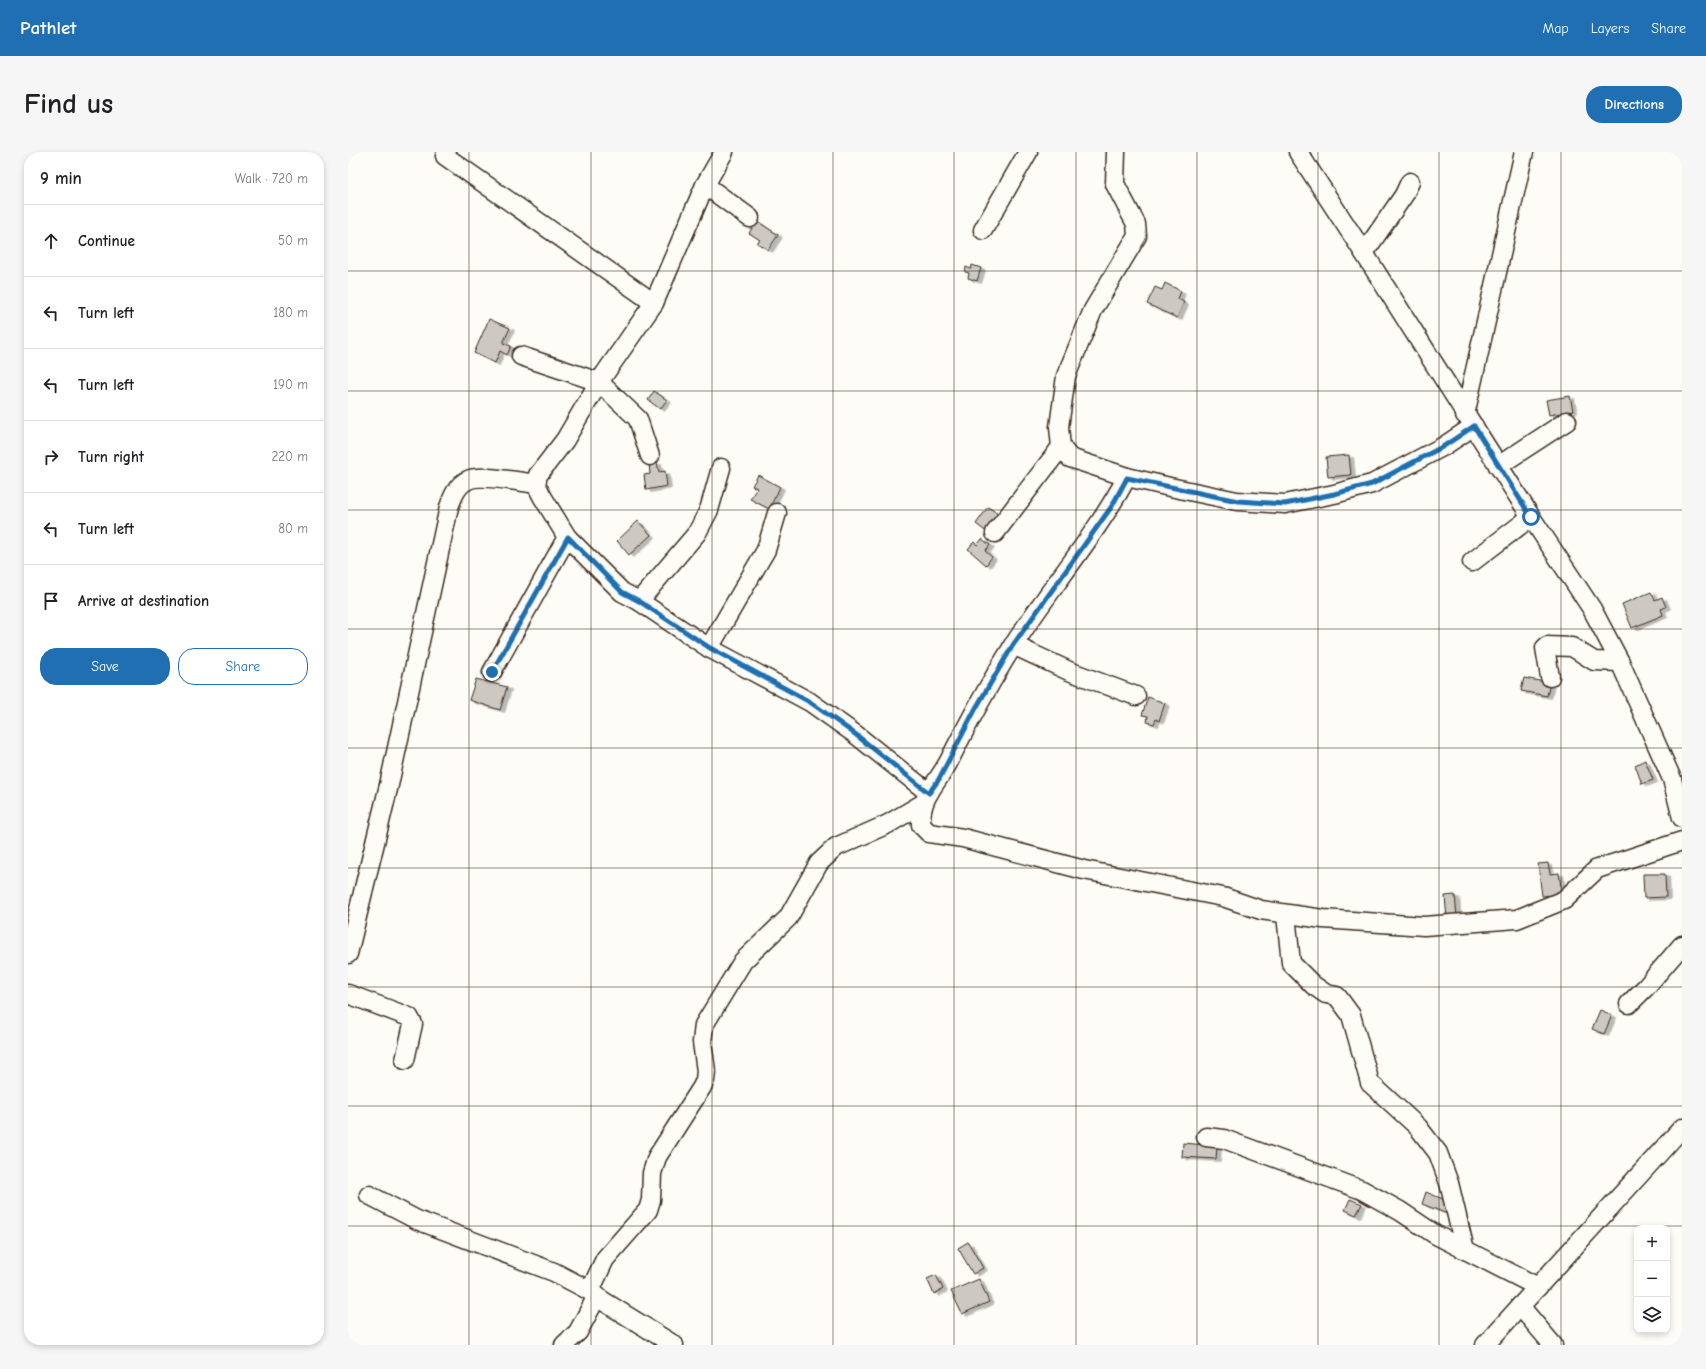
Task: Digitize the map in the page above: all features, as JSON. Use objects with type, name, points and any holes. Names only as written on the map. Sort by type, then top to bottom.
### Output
[{"type":"street","points":[[724,152],[705,185],[654,303],[599,382],[565,440],[538,475],[536,484],[568,537],[622,592],[639,601],[710,648],[810,702],[855,734],[926,798]]},
{"type":"street","points":[[983,230],[1028,152]]},
{"type":"street","points":[[1116,152],[1115,184],[1136,224],[1137,236],[1093,310],[1066,376],[1059,426],[1061,446],[1070,458],[1127,478],[1238,501],[1285,504],[1334,494],[1372,484],[1444,446],[1469,420],[1524,152]]},
{"type":"street","points":[[1298,152],[1364,253],[1498,466],[1592,608],[1620,662],[1672,779],[1682,818]]},
{"type":"street","points":[[445,156],[654,303]]},
{"type":"street","points":[[1364,253],[1404,195],[1410,182]]},
{"type":"street","points":[[705,185],[750,218]]},
{"type":"street","points":[[522,356],[599,382],[638,419],[650,456]]},
{"type":"street","points":[[1498,466],[1567,421]]},
{"type":"street","points":[[995,533],[1061,446]]},
{"type":"street","points":[[639,601],[696,533],[709,510],[720,468]]},
{"type":"street","points":[[348,954],[389,785],[449,507],[456,490],[469,479],[480,478],[536,484]]},
{"type":"street","points":[[564,1345],[578,1332],[605,1259],[648,1210],[651,1200],[652,1173],[657,1157],[705,1080],[706,1070],[702,1042],[704,1025],[743,961],[788,918],[819,863],[836,847],[888,824],[926,798],[939,779],[976,708],[1013,645],[1112,506],[1127,478]]},
{"type":"street","points":[[710,648],[766,550],[777,513]]},
{"type":"street","points":[[1472,562],[1531,517]]},
{"type":"street","points":[[492,672],[568,537]]},
{"type":"street","points":[[1013,645],[1070,671],[1136,696]]},
{"type":"street","points":[[1550,677],[1545,648],[1547,646],[1572,647],[1594,662],[1620,662]]},
{"type":"street","points":[[926,798],[921,825],[930,833],[963,838],[1084,870],[1223,897],[1261,910],[1286,915],[1424,926],[1517,919],[1564,900],[1597,869],[1682,841]]},
{"type":"street","points":[[1286,915],[1291,963],[1313,985],[1326,994],[1337,996],[1351,1014],[1370,1084],[1418,1126],[1438,1153],[1449,1182],[1465,1250]]},
{"type":"street","points":[[1628,1004],[1646,987],[1682,945]]},
{"type":"street","points":[[348,994],[408,1017],[413,1024],[405,1060]]},
{"type":"street","points":[[1485,1345],[1682,1128]]},
{"type":"street","points":[[1206,1137],[1224,1139],[1362,1190],[1400,1211],[1436,1235],[1538,1287]]},
{"type":"street","points":[[369,1195],[417,1220],[554,1272],[593,1294],[674,1345]]},
{"type":"street","points":[[1520,1306],[1553,1345]]},
{"type":"building","points":[[757,221],[778,235],[768,250],[757,243],[760,240],[749,233]]},
{"type":"building","points":[[972,265],[981,268],[977,281],[968,278],[969,273],[965,272],[966,267],[971,269]]},
{"type":"building","points":[[1165,283],[1181,291],[1178,299],[1184,302],[1177,318],[1147,304],[1155,287],[1162,290]]},
{"type":"building","points":[[489,319],[510,328],[503,343],[511,346],[507,355],[500,351],[495,363],[474,353]]},
{"type":"building","points":[[654,391],[667,400],[660,409],[648,400]]},
{"type":"building","points":[[1570,396],[1573,411],[1549,415],[1546,400]]},
{"type":"building","points":[[1349,455],[1351,475],[1328,477],[1326,457]]},
{"type":"building","points":[[657,462],[659,472],[665,471],[667,486],[646,490],[644,475],[650,474],[649,463]]},
{"type":"building","points":[[758,475],[780,487],[769,509],[750,499],[757,488],[752,486]]},
{"type":"building","points":[[988,507],[1000,515],[988,533],[976,524]]},
{"type":"building","points":[[638,521],[651,535],[629,555],[617,541]]},
{"type":"building","points":[[982,539],[990,545],[985,551],[992,557],[986,565],[968,549],[974,542],[977,545]]},
{"type":"building","points":[[1651,592],[1655,600],[1662,597],[1666,607],[1661,609],[1663,615],[1632,628],[1622,604]]},
{"type":"building","points":[[1524,678],[1550,683],[1547,696],[1521,691]]},
{"type":"building","points":[[476,679],[507,687],[500,710],[469,700]]},
{"type":"building","points":[[1148,697],[1165,703],[1159,721],[1156,719],[1154,724],[1147,722],[1148,716],[1142,715]]},
{"type":"building","points":[[1645,760],[1653,780],[1642,784],[1635,765]]},
{"type":"building","points":[[1548,863],[1550,874],[1559,873],[1562,894],[1542,896],[1538,864]]},
{"type":"building","points":[[1643,874],[1665,874],[1666,897],[1644,898]]},
{"type":"building","points":[[1455,895],[1457,918],[1447,919],[1445,896]]},
{"type":"building","points":[[1600,1010],[1612,1015],[1604,1034],[1592,1029]]},
{"type":"building","points":[[1183,1143],[1217,1146],[1216,1159],[1182,1157]]},
{"type":"building","points":[[1426,1192],[1450,1202],[1445,1213],[1422,1204]]},
{"type":"building","points":[[1350,1199],[1362,1204],[1356,1215],[1345,1210]]},
{"type":"building","points":[[968,1242],[983,1268],[973,1274],[958,1248]]},
{"type":"building","points":[[936,1275],[943,1289],[934,1294],[927,1279]]},
{"type":"building","points":[[979,1279],[989,1302],[962,1314],[951,1291]]},
{"type":"route","points":[[492,672],[568,537],[622,592],[639,601],[710,648],[810,702],[855,734],[929,793],[939,779],[976,708],[1013,645],[1112,506],[1127,478],[1143,480],[1238,501],[1285,504],[1334,494],[1372,484],[1444,446],[1474,426],[1531,517]]}]
